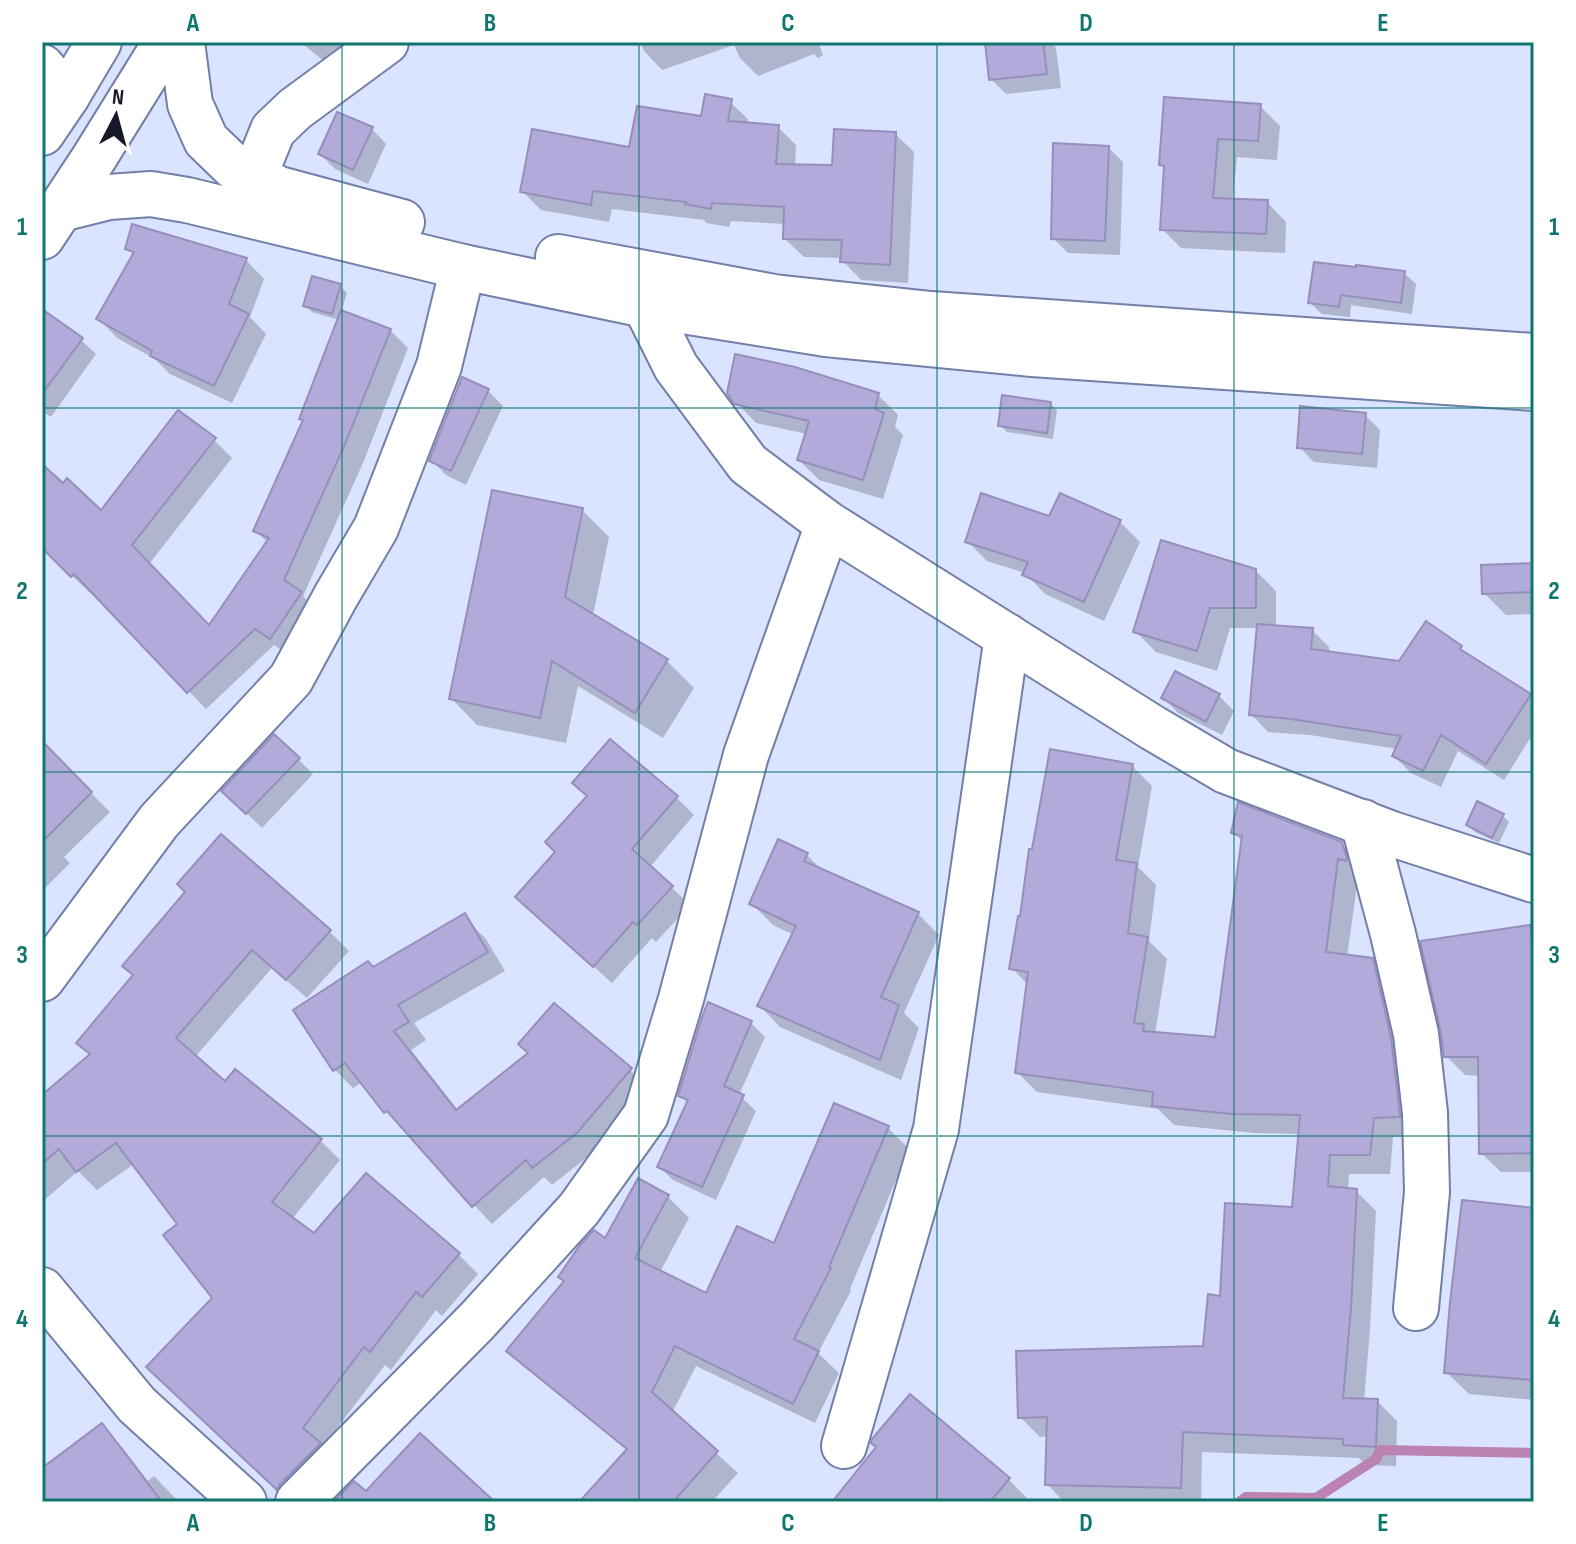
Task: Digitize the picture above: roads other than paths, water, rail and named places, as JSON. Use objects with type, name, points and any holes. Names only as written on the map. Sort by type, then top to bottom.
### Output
[{"type":"main road","points":[[42,133],[54,82],[99,42]]},
{"type":"main road","points":[[51,223],[166,42]]},
{"type":"main road","points":[[182,42],[190,104],[206,140],[234,167],[279,189],[476,242],[774,297],[931,314],[1534,356]]},
{"type":"main road","points":[[254,177],[273,130],[295,109],[386,42]]},
{"type":"main road","points":[[51,223],[109,197],[151,194],[463,267],[645,305],[826,334],[1032,354],[1534,388]]},
{"type":"main road","points":[[42,979],[159,821],[291,679],[376,528],[439,366],[463,267]]},
{"type":"main road","points":[[645,305],[676,367],[748,464],[828,524],[1226,771],[1392,834],[1534,880]]},
{"type":"main road","points":[[298,1502],[477,1321],[579,1209],[646,1115],[681,999],[746,755],[828,524]]},
{"type":"main road","points":[[844,1446],[936,1129],[1007,636]]},
{"type":"main road","points":[[1363,822],[1416,1034],[1425,1113],[1427,1192],[1416,1308]]},
{"type":"main road","points":[[42,1290],[137,1405],[244,1502]]},
{"type":"waterway","points":[[1239,1502],[1246,1497],[1316,1498],[1376,1459],[1380,1450],[1534,1453]]}]
